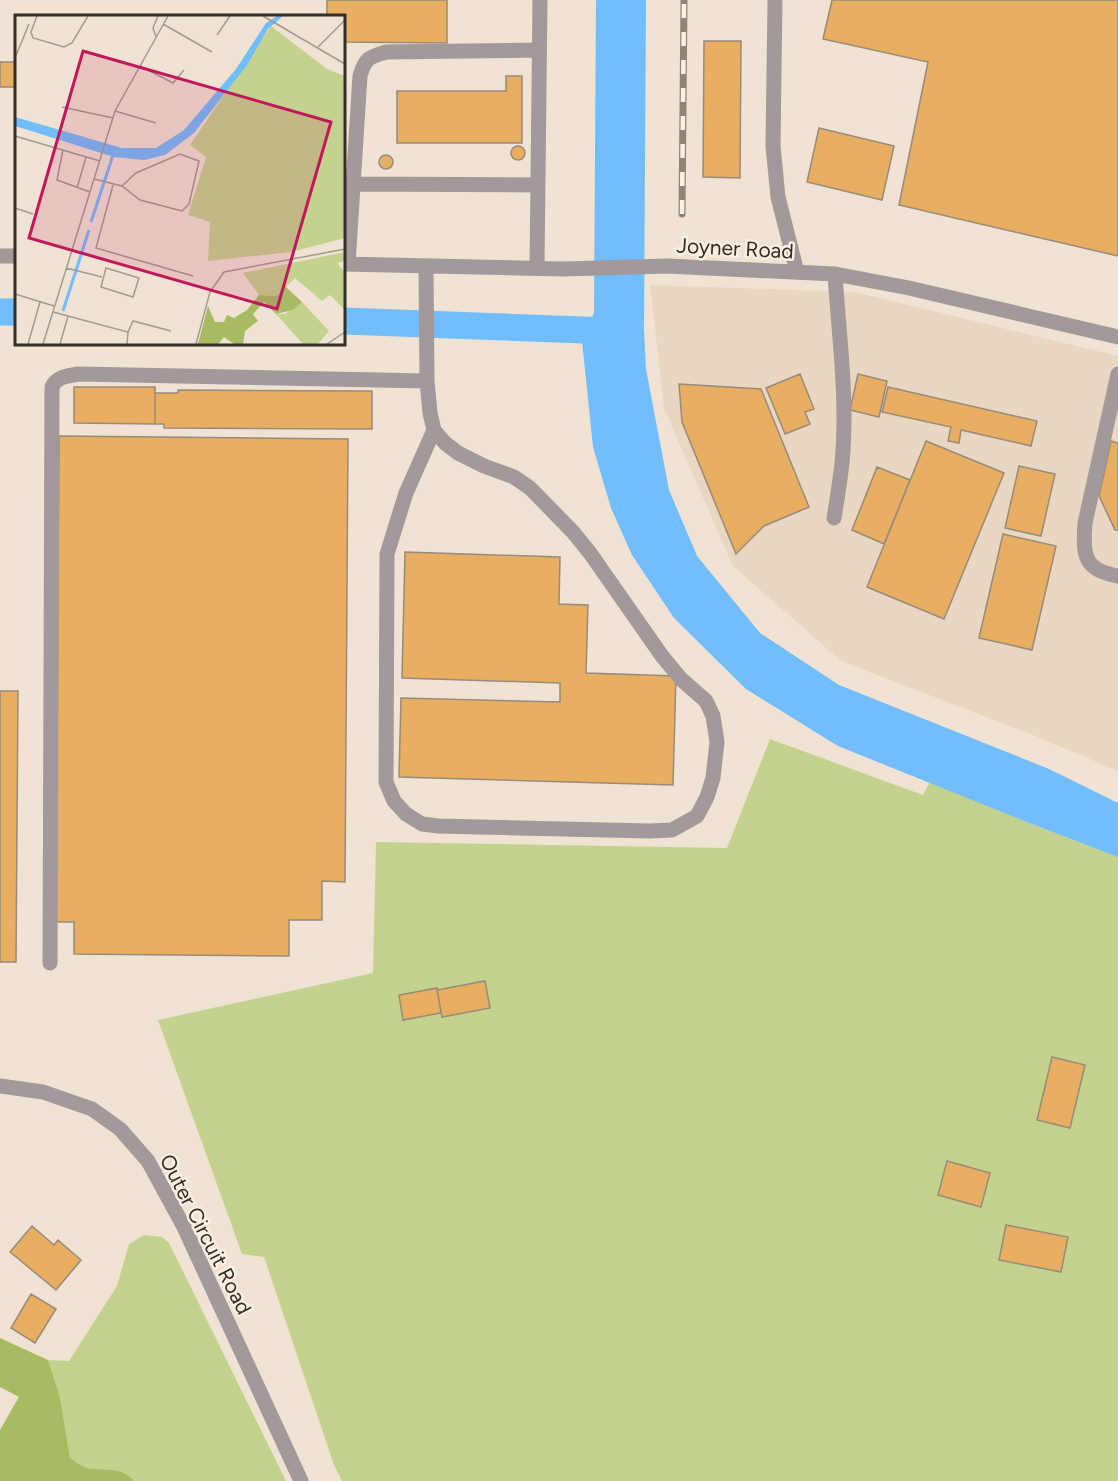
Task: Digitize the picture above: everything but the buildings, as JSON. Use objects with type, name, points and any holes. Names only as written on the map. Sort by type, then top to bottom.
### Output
[{"type":"street","points":[[537,268],[540,0]]},
{"type":"street","points":[[775,0],[773,146],[778,197],[797,272]]},
{"type":"street","points":[[346,264],[360,76],[364,62],[372,56],[387,52],[539,50]]},
{"type":"street","points":[[353,184],[538,185]]},
{"type":"street","name":"Joyner Road","points":[[346,264],[562,269],[667,266],[835,274],[909,288],[1118,337]]},
{"type":"street","points":[[426,266],[427,381],[434,430],[458,453],[514,477],[530,488],[590,553],[662,656],[681,679],[706,701],[713,716],[717,741],[716,757],[707,797],[697,816],[672,830],[650,831],[438,826],[423,824],[406,814],[394,801],[386,782],[387,554],[406,494],[434,430]]},
{"type":"street","points":[[834,518],[842,463],[843,427],[835,274]]},
{"type":"street","points":[[50,963],[52,387],[54,383],[57,379],[79,374],[427,381]]},
{"type":"street","points":[[1118,374],[1113,419],[1085,524],[1083,547],[1093,567],[1106,574],[1118,576]]},
{"type":"street","name":"Outer Circuit Road","points":[[0,1086],[43,1092],[92,1109],[120,1129],[148,1161],[184,1227],[301,1481]]},
{"type":"shaded area","points":[[650,285],[855,292],[1118,356],[1118,771],[1033,735],[841,661],[733,566],[664,408]]},
{"type":"green space","points":[[770,739],[923,795],[930,782],[1118,857],[1118,1481],[342,1481],[334,1465],[264,1257],[242,1254],[158,1020],[373,973],[376,842],[727,848]]},
{"type":"green space","points":[[144,1235],[162,1237],[169,1243],[286,1481],[134,1481],[119,1471],[87,1468],[70,1458],[60,1397],[48,1360],[69,1361],[117,1286],[129,1244]]},
{"type":"green space","points":[[0,1338],[48,1360],[60,1397],[70,1458],[87,1468],[119,1471],[134,1481],[0,1481],[0,1430],[19,1397],[0,1387]]},
{"type":"water","points":[[596,0],[646,0],[644,328],[646,369],[669,490],[697,556],[760,633],[839,685],[1049,769],[1118,803],[1118,857],[838,746],[746,689],[674,618],[632,555],[611,508],[593,447],[582,341],[587,321],[594,313]]},
{"type":"waterway","points":[[0,312],[15,312]]},
{"type":"waterway","points":[[345,321],[611,331]]},
{"type":"railway","points":[[682,214],[684,0]]}]
